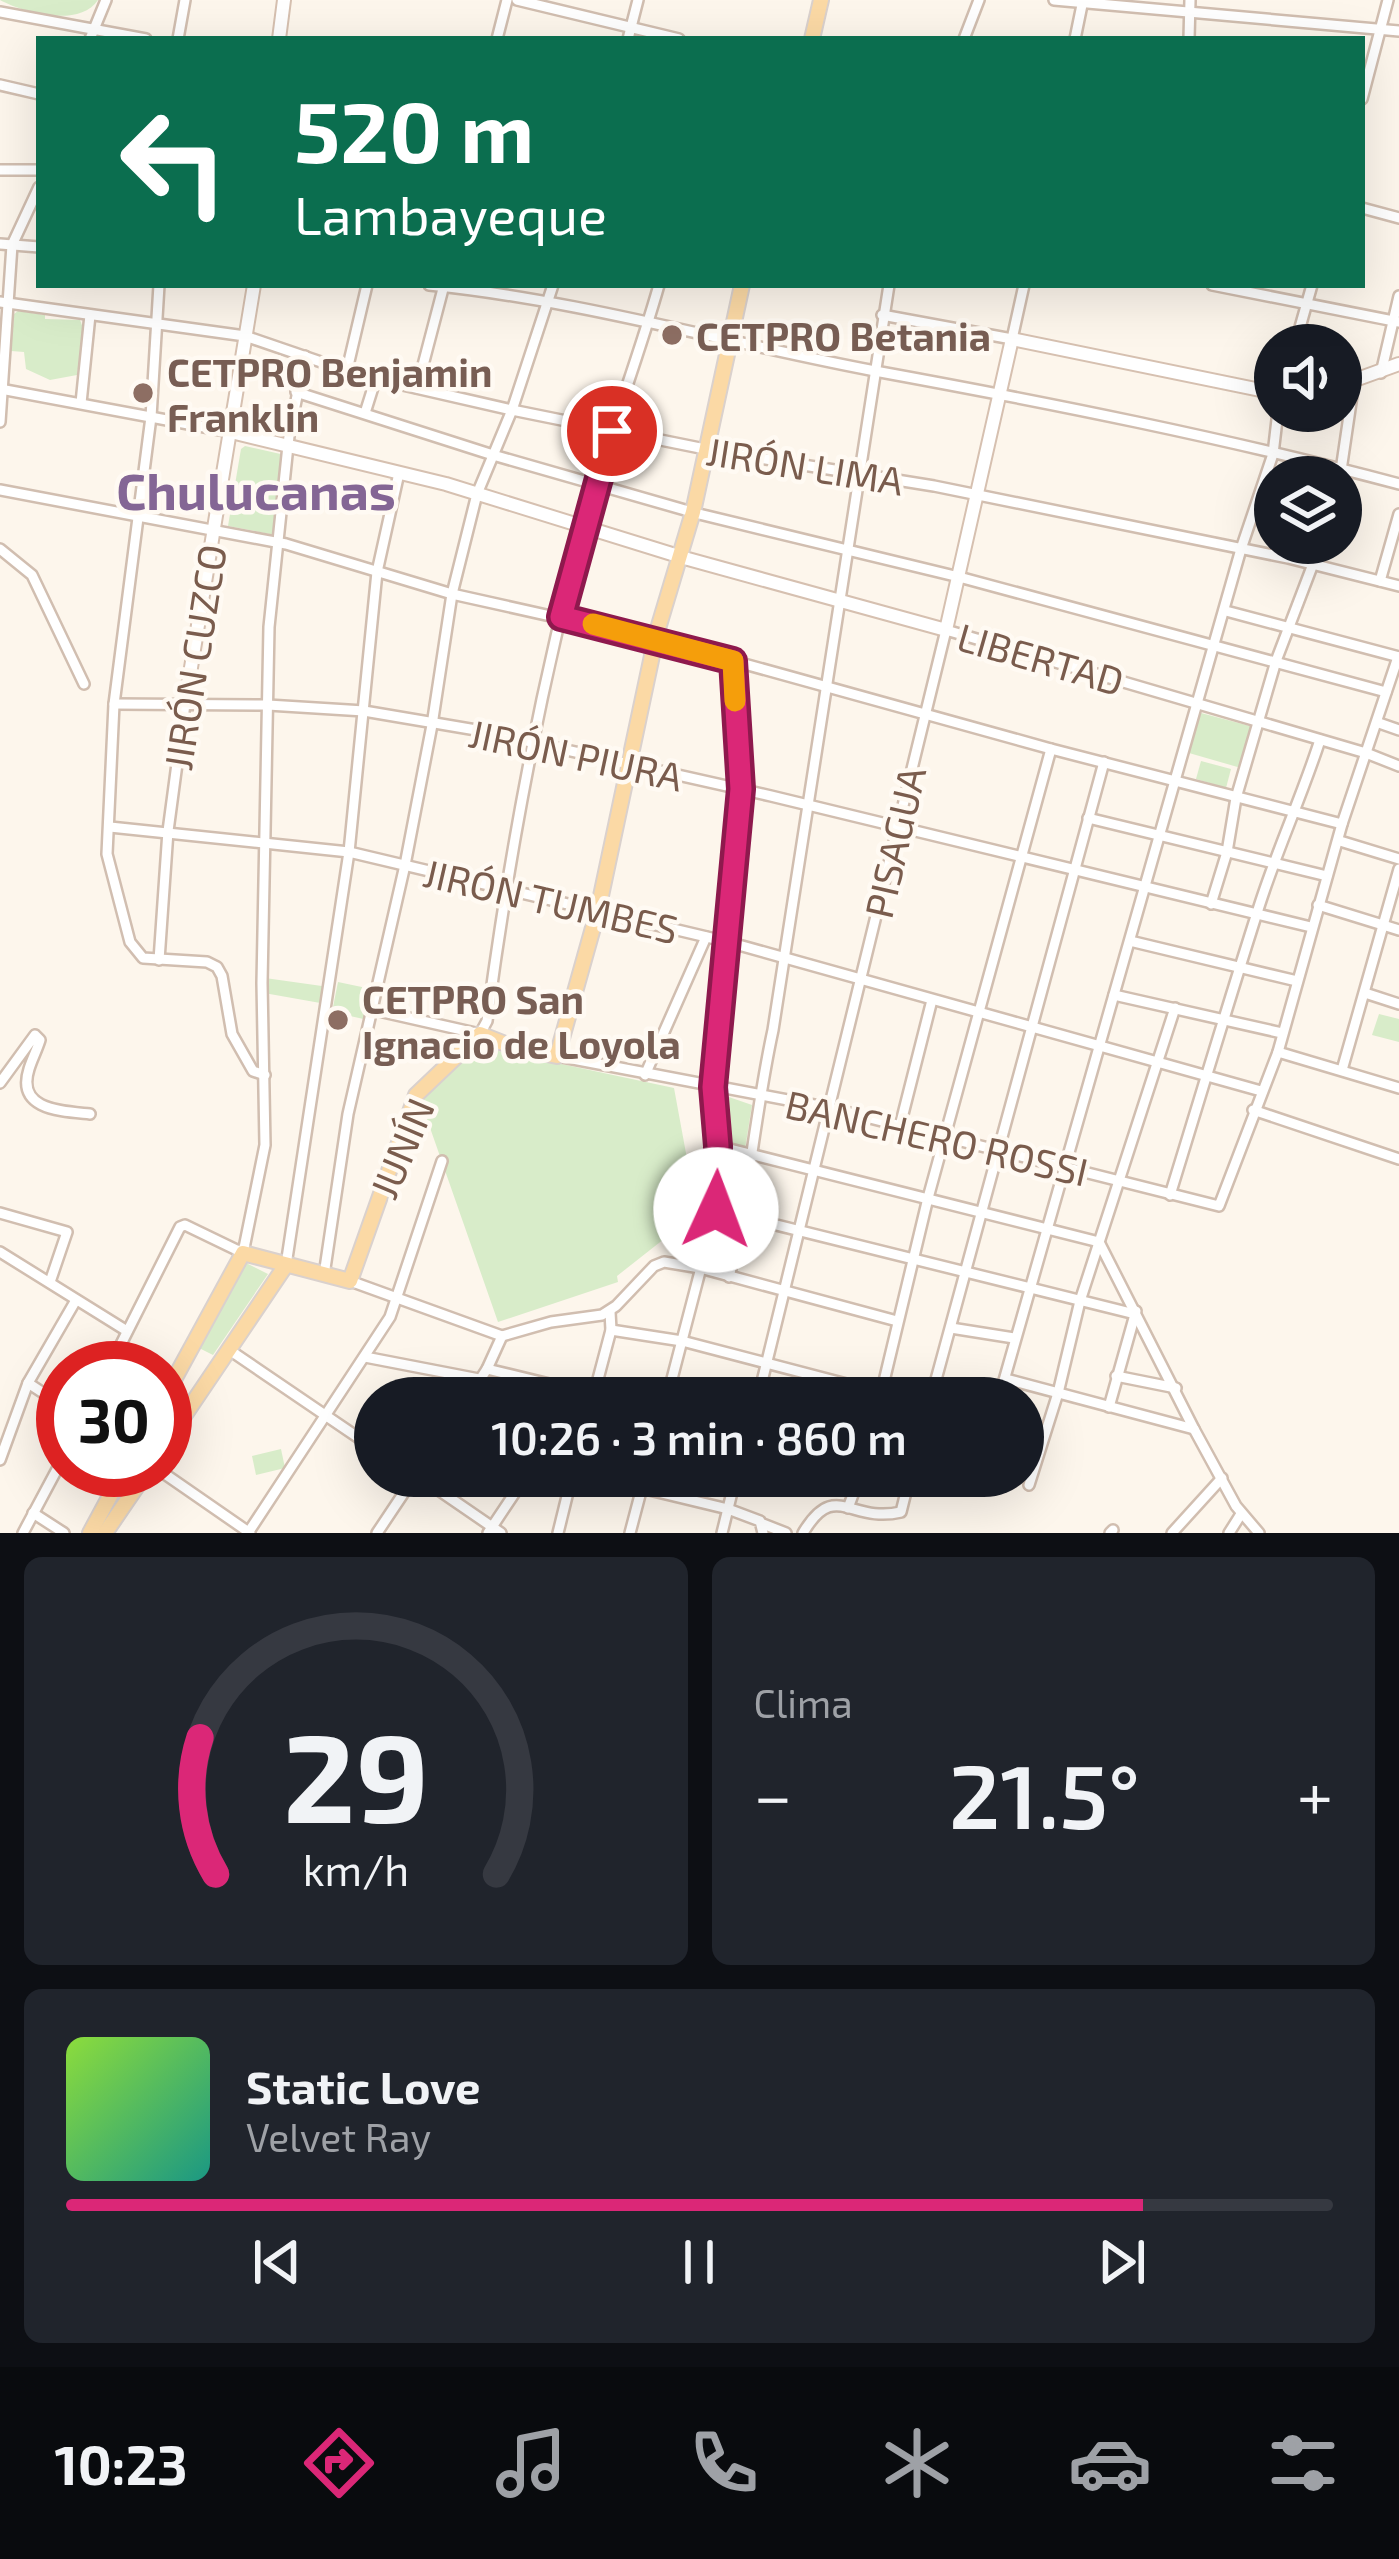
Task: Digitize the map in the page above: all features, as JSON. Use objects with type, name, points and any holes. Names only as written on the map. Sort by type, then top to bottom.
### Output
[{"type":"main road","points":[[808,36],[812,0]]},
{"type":"main road","points":[[809,36],[821,0]]},
{"type":"main road","points":[[556,1057],[598,910],[658,640],[696,513],[745,288]]},
{"type":"main road","name":"BANCHERO ROSSI","points":[[480,1034],[556,1057]]},
{"type":"main road","name":"JUNÍN","points":[[350,1281],[416,1095],[480,1034]]},
{"type":"main road","points":[[218,1363],[192,1347],[243,1253],[350,1281]]},
{"type":"main road","points":[[192,1403],[286,1265]]},
{"type":"main road","points":[[91,1533],[110,1497]]},
{"type":"main road","points":[[105,1533],[130,1497]]},
{"type":"street","points":[[0,12],[92,34],[106,0]]},
{"type":"street","points":[[179,36],[185,0]]},
{"type":"street","points":[[279,36],[284,0]]},
{"type":"street","points":[[498,36],[507,0]]},
{"type":"street","points":[[518,0],[629,33],[638,0]]},
{"type":"street","points":[[965,36],[979,0]]},
{"type":"street","points":[[1054,0],[1399,31]]},
{"type":"street","points":[[1189,36],[1190,0]]},
{"type":"street","points":[[1365,87],[1388,0]]},
{"type":"street","points":[[1076,36],[1082,2]]},
{"type":"street","points":[[1269,21],[1269,36]]},
{"type":"street","points":[[0,86],[36,93]]},
{"type":"street","points":[[0,170],[36,168]]},
{"type":"street","points":[[0,422],[6,244],[36,192]]},
{"type":"street","points":[[1365,209],[1399,218]]},
{"type":"street","points":[[6,244],[36,247]]},
{"type":"street","points":[[159,288],[151,417],[114,704],[107,854],[130,942],[143,958],[207,962],[217,967],[232,1034],[253,1071],[265,1075]]},
{"type":"street","name":"JIRÓN CUZCO","points":[[159,960],[168,831],[185,704],[253,288]]},
{"type":"street","points":[[346,370],[366,288]]},
{"type":"street","points":[[417,388],[443,288]]},
{"type":"street","points":[[457,288],[649,322],[1280,456]]},
{"type":"street","points":[[325,1275],[348,1114],[433,725],[452,594],[477,494],[512,410],[553,288]]},
{"type":"street","points":[[480,1034],[487,1021],[504,891],[531,745],[561,617],[596,485],[658,288]]},
{"type":"street","points":[[729,1277],[745,1215],[759,1095],[843,599],[888,288]]},
{"type":"street","name":"PISAGUA","points":[[763,1377],[959,577],[1023,288]]},
{"type":"street","points":[[1228,288],[1396,321]]},
{"type":"street","points":[[1300,324],[1311,288]]},
{"type":"street","points":[[1380,374],[1399,296]]},
{"type":"street","name":"JIRÓN LIMA","points":[[4,303],[245,336],[346,370],[512,410],[977,495],[1254,552]]},
{"type":"street","points":[[81,403],[91,315]]},
{"type":"street","points":[[883,315],[1254,389]]},
{"type":"street","points":[[122,1341],[182,1226],[243,1253],[265,1145],[269,627],[288,444],[304,356]]},
{"type":"street","points":[[1362,379],[1399,364]]},
{"type":"street","points":[[365,413],[376,378]]},
{"type":"street","points":[[2,389],[231,432]]},
{"type":"street","points":[[296,392],[696,513],[959,577],[1386,692]]},
{"type":"street","name":"LIBERTAD","points":[[231,432],[477,494],[1399,766]]},
{"type":"street","points":[[1006,1377],[1028,1286],[1241,549],[1273,454],[1276,432]]},
{"type":"street","points":[[286,1265],[349,852],[377,572],[399,473]]},
{"type":"street","points":[[1362,477],[1399,484]]},
{"type":"street","points":[[0,490],[277,542],[452,594],[658,640],[1342,824]]},
{"type":"street","points":[[1380,581],[1399,514]]},
{"type":"street","points":[[0,549],[32,574],[84,684]]},
{"type":"street","points":[[1210,904],[1276,662],[1315,564]]},
{"type":"street","name":"JIRÓN LIMA","points":[[1315,564],[1399,586]]},
{"type":"street","points":[[1226,610],[1398,657],[1342,824],[1278,1052],[1252,1110],[1399,1159]]},
{"type":"street","points":[[673,1377],[716,1210],[713,1087],[741,789],[733,661]]},
{"type":"street","name":"JIRÓN PIURA","points":[[114,704],[364,711],[482,731],[1311,927]]},
{"type":"street","points":[[1379,723],[1399,730]]},
{"type":"street","points":[[1170,1195],[1256,915],[1297,814],[1320,740]]},
{"type":"street","points":[[884,1377],[928,1198],[1051,749]]},
{"type":"street","points":[[937,1377],[1104,762]]},
{"type":"street","points":[[1088,818],[1327,876]]},
{"type":"street","name":"JIRÓN TUMBES","points":[[110,827],[349,852],[728,942],[1262,1091]]},
{"type":"street","points":[[1340,841],[1399,859]]},
{"type":"street","points":[[1342,1070],[1399,869]]},
{"type":"street","points":[[1318,905],[1399,930]]},
{"type":"street","points":[[644,1075],[706,937]]},
{"type":"street","points":[[1130,940],[1297,981]]},
{"type":"street","points":[[1365,993],[1399,1004]]},
{"type":"street","points":[[1114,995],[1282,1033]]},
{"type":"street","points":[[899,1126],[932,1000]]},
{"type":"street","points":[[1044,1437],[1080,1301],[1175,1008]]},
{"type":"street","name":"BANCHERO ROSSI","points":[[374,1010],[480,1034]]},
{"type":"street","points":[[0,1083],[35,1035],[40,1040],[26,1081],[28,1096],[36,1104],[90,1114]]},
{"type":"street","points":[[1278,1052],[1399,1088]]},
{"type":"street","name":"BANCHERO ROSSI","points":[[556,1057],[830,1108],[1219,1206],[1252,1110]]},
{"type":"street","points":[[718,1146],[1100,1242],[1194,1429],[1239,1510],[1259,1533]]},
{"type":"street","points":[[192,1493],[249,1533],[399,1297],[442,1161]]},
{"type":"street","points":[[716,1210],[1135,1312]]},
{"type":"street","points":[[0,1213],[67,1232],[50,1282]]},
{"type":"street","points":[[0,1252],[127,1331]]},
{"type":"street","points":[[350,1281],[502,1336],[610,1312],[658,1263],[700,1268],[897,1322]]},
{"type":"street","points":[[0,1460],[28,1383],[76,1300]]},
{"type":"street","points":[[598,1377],[611,1330],[610,1312]]},
{"type":"street","points":[[1109,1407],[1135,1312]]},
{"type":"street","points":[[951,1328],[1014,1338]]},
{"type":"street","points":[[611,1330],[682,1341],[818,1377]]},
{"type":"street","points":[[481,1377],[502,1336]]},
{"type":"street","points":[[228,1349],[354,1436]]},
{"type":"street","points":[[365,1357],[469,1377]]},
{"type":"street","points":[[488,1370],[508,1377]]},
{"type":"street","points":[[1117,1376],[1177,1389]]},
{"type":"street","points":[[28,1383],[36,1388]]},
{"type":"street","points":[[1044,1389],[1194,1429]]},
{"type":"street","points":[[1172,1533],[1222,1478]]},
{"type":"street","points":[[23,1533],[42,1497]]},
{"type":"street","points":[[376,1533],[402,1497]]},
{"type":"street","points":[[446,1497],[494,1531],[514,1497]]},
{"type":"street","points":[[558,1533],[567,1497]]},
{"type":"street","points":[[630,1533],[639,1497]]},
{"type":"street","points":[[675,1497],[728,1508],[763,1529],[786,1533]]},
{"type":"street","points":[[722,1533],[731,1497]]},
{"type":"street","points":[[848,1508],[852,1497]]},
{"type":"street","points":[[802,1533],[829,1504],[864,1515],[901,1512],[905,1497]]},
{"type":"street","points":[[1229,1533],[1239,1510]]},
{"type":"street","points":[[33,1513],[64,1533]]},
{"type":"green space","points":[[0,0],[98,0],[89,9],[65,16],[37,13]]},
{"type":"green space","points":[[18,311],[45,315],[45,319],[80,320],[84,331],[77,375],[50,380],[26,369],[24,352],[11,351]]},
{"type":"green space","points":[[245,446],[285,455],[275,535],[228,526]]},
{"type":"green space","points":[[1201,713],[1250,726],[1253,731],[1241,768],[1189,753]]},
{"type":"green space","points":[[1201,761],[1231,769],[1226,788],[1196,779]]},
{"type":"green space","points":[[265,978],[329,987],[326,1004],[264,993]]},
{"type":"green space","points":[[338,982],[376,990],[368,1020],[332,1012]]},
{"type":"green space","points":[[1379,1014],[1399,1019],[1399,1042],[1372,1035]]},
{"type":"green space","points":[[475,1044],[532,1061],[674,1088],[697,1213],[617,1276],[618,1282],[498,1322],[421,1102]]},
{"type":"green space","points":[[726,1096],[752,1105],[745,1149],[718,1143],[721,1099]]},
{"type":"green space","points":[[244,1262],[268,1274],[213,1355],[199,1348]]},
{"type":"green space","points":[[281,1449],[285,1468],[256,1475],[252,1456]]},
{"type":"slow traffic","points":[[593,624],[733,661],[735,701]]},
{"type":"place","name":"CETPRO Betania","points":[[672,335]]},
{"type":"place","name":"CETPRO Benjamin Franklin","points":[[143,393]]},
{"type":"place","name":"CETPRO San Ignacio de Loyola","points":[[338,1020]]},
{"type":"district","name":"Chulucanas","points":[[256,489]]},
{"type":"route","points":[[612,431],[561,617],[733,661],[741,789],[713,1087],[716,1210]]}]
